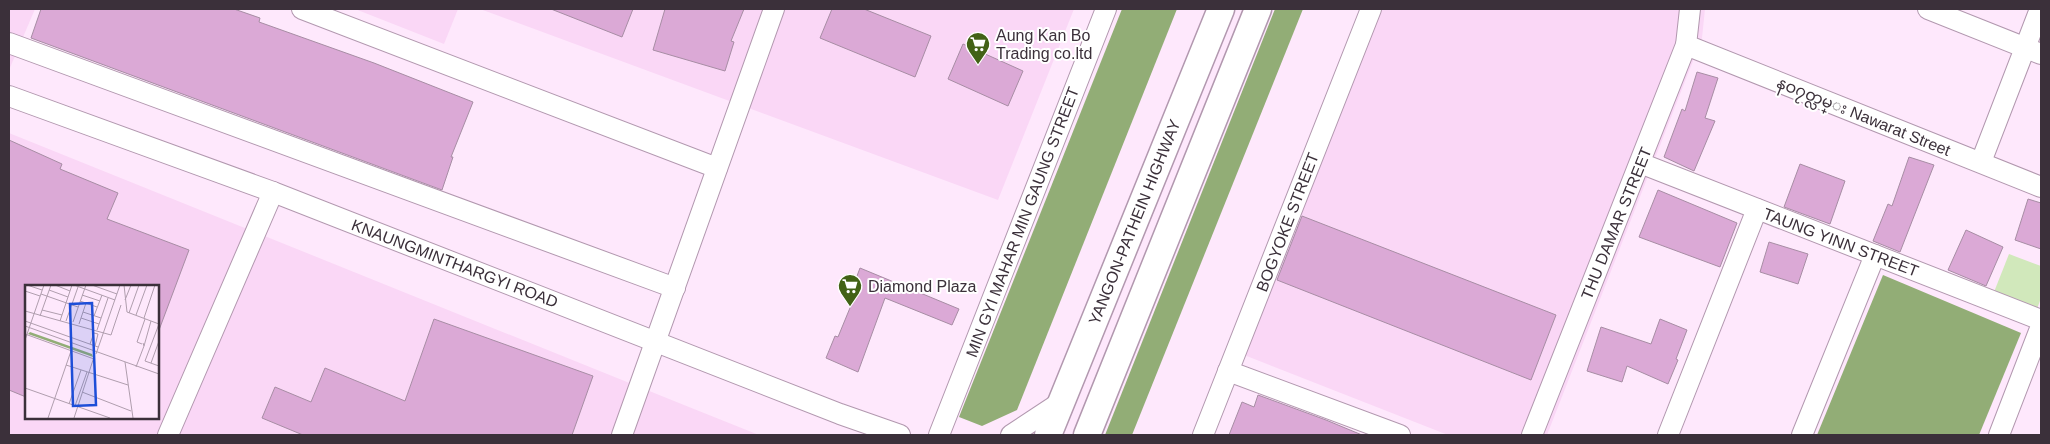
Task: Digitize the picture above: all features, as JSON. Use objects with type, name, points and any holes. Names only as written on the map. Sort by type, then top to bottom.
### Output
[{"type":"main road","name":"YANGON-PATHEIN HIGHWAY","points":[[1048,435],[1221,9]]},
{"type":"main road","points":[[1086,435],[1258,9]]},
{"type":"street","points":[[302,9],[717,168]]},
{"type":"street","points":[[622,435],[774,9]]},
{"type":"street","name":"MIN GYI MAHAR MIN GAUNG STREET","points":[[938,435],[1106,9]]},
{"type":"street","name":"BOGYOKE STREET","points":[[1203,435],[1371,9]]},
{"type":"street","name":"THU DAMAR STREET","points":[[1532,435],[1686,45],[1690,9]]},
{"type":"street","points":[[1928,9],[2033,51]]},
{"type":"street","points":[[1981,162],[2033,51],[2040,9]]},
{"type":"street","points":[[9,43],[675,288]]},
{"type":"street","name":"နဝ၇တ္လမ္း Nawarat Street","points":[[1686,45],[2041,187]]},
{"type":"street","name":"KNAUNGMINTHARGYI ROAD","points":[[9,96],[273,192],[840,414],[900,435]]},
{"type":"street","name":"TAUNG YINN STREET","points":[[1640,163],[2041,320]]},
{"type":"street","points":[[168,435],[273,192]]},
{"type":"street","points":[[1668,435],[1756,209]]},
{"type":"street","points":[[1802,435],[1875,255]]},
{"type":"street","points":[[1999,435],[2041,326]]},
{"type":"street","points":[[1228,371],[1400,435]]},
{"type":"street","points":[[1011,435],[1061,402]]},
{"type":"shaded area","points":[[9,9],[35,9],[9,70]]},
{"type":"shaded area","points":[[355,9],[458,9],[444,44]]},
{"type":"shaded area","points":[[480,9],[1074,9],[998,200]]},
{"type":"shaded area","points":[[1122,9],[1177,9],[1017,410],[982,426],[959,417]]},
{"type":"shaded area","points":[[1275,9],[1303,9],[1132,435],[1105,435]]},
{"type":"shaded area","points":[[1375,9],[1705,9],[1702,38],[1547,435],[1448,435],[1239,353]]},
{"type":"shaded area","points":[[9,133],[759,435],[9,435]]},
{"type":"shaded area","points":[[2009,254],[2041,266],[2041,298],[2037,309],[1994,292]]},
{"type":"shaded area","points":[[1883,275],[2021,333],[1979,435],[1817,435]]},
{"type":"building","points":[[41,9],[234,9],[260,18],[259,22],[374,63],[473,102],[451,157],[453,157],[442,190],[31,38]]},
{"type":"building","points":[[551,9],[633,9],[622,37]]},
{"type":"building","points":[[665,9],[744,9],[731,41],[734,42],[725,71],[653,50]]},
{"type":"building","points":[[832,9],[864,9],[931,36],[915,77],[820,38]]},
{"type":"building","points":[[963,44],[1023,71],[1008,106],[948,79]]},
{"type":"building","points":[[1697,72],[1718,78],[1705,118],[1715,121],[1694,171],[1664,157],[1682,109],[1685,111]]},
{"type":"building","points":[[9,140],[62,164],[60,169],[118,193],[107,219],[189,250],[159,330],[159,285],[25,285],[25,397],[9,390]]},
{"type":"building","points":[[1909,157],[1934,165],[1900,252],[1873,241],[1888,204],[1892,206]]},
{"type":"building","points":[[1800,164],[1845,181],[1830,224],[1784,207]]},
{"type":"building","points":[[1658,190],[1737,223],[1720,267],[1639,237]]},
{"type":"building","points":[[2028,199],[2041,203],[2041,249],[2015,240]]},
{"type":"building","points":[[1302,216],[1556,315],[1531,380],[1277,280]]},
{"type":"building","points":[[1966,230],[2003,247],[1986,286],[1948,270]]},
{"type":"building","points":[[1769,242],[1808,254],[1798,284],[1760,272]]},
{"type":"building","points":[[860,268],[959,309],[952,325],[885,298],[858,372],[826,358],[835,336],[838,337],[859,286],[854,284]]},
{"type":"building","points":[[434,319],[593,376],[572,435],[303,435],[262,418],[275,387],[311,402],[325,368],[405,401]]},
{"type":"building","points":[[1660,319],[1687,330],[1668,384],[1627,366],[1622,382],[1587,371],[1601,327],[1651,344]]},
{"type":"building","points":[[1258,395],[1362,435],[1229,435],[1242,402],[1254,407]]},
{"type":"place","name":"Aung Kan Bo Trading co.ltd","points":[[978,65]]},
{"type":"place","name":"Diamond Plaza","points":[[850,307]]}]
